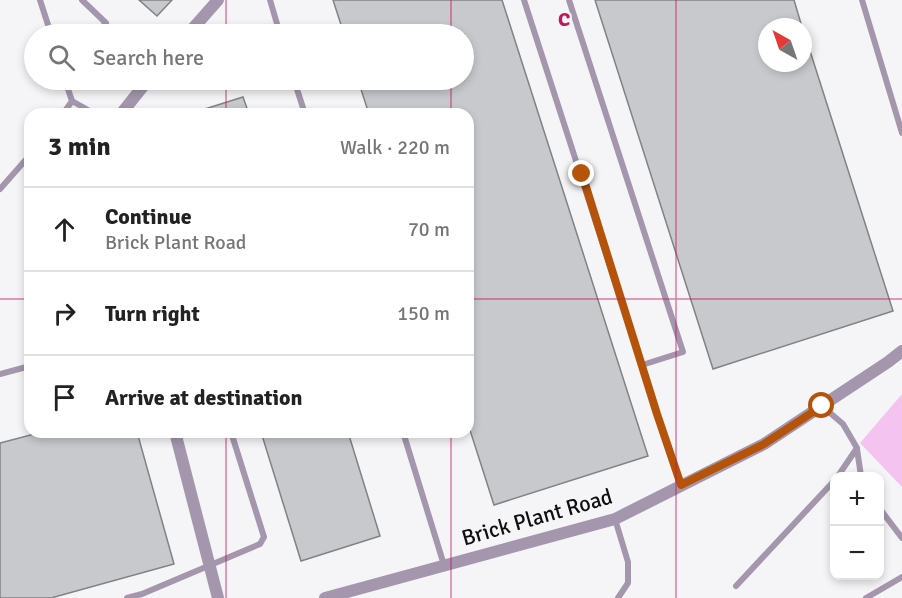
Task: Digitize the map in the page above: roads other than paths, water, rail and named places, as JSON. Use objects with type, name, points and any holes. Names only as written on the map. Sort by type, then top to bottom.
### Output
[{"type":"street","points":[[197,24],[218,0]]},
{"type":"street","points":[[126,108],[140,90]]},
{"type":"street","name":"Brick Plant Road","points":[[325,598],[615,519],[764,444],[902,351]]},
{"type":"street","points":[[177,438],[218,598]]},
{"type":"lane","points":[[40,0],[48,24]]},
{"type":"lane","points":[[82,0],[105,24]]},
{"type":"lane","points":[[270,0],[277,24]]},
{"type":"lane","points":[[524,0],[681,485]]},
{"type":"lane","points":[[569,0],[682,352],[642,365]]},
{"type":"lane","points":[[862,0],[902,133]]},
{"type":"lane","points":[[68,90],[72,101],[84,108]]},
{"type":"lane","points":[[297,90],[303,108]]},
{"type":"lane","points":[[67,108],[72,101]]},
{"type":"lane","points":[[0,189],[24,162]]},
{"type":"lane","points":[[0,374],[24,368]]},
{"type":"lane","points":[[822,406],[843,424],[856,448],[860,472]]},
{"type":"lane","points":[[127,598],[142,594],[260,544],[264,537],[233,438]]},
{"type":"lane","points":[[405,438],[444,566]]},
{"type":"lane","points":[[841,472],[856,448]]},
{"type":"lane","points":[[736,586],[830,485]]},
{"type":"lane","points":[[884,515],[902,538]]},
{"type":"lane","points":[[615,519],[628,562],[628,583],[618,598]]},
{"type":"lane","points":[[866,598],[902,577]]}]
